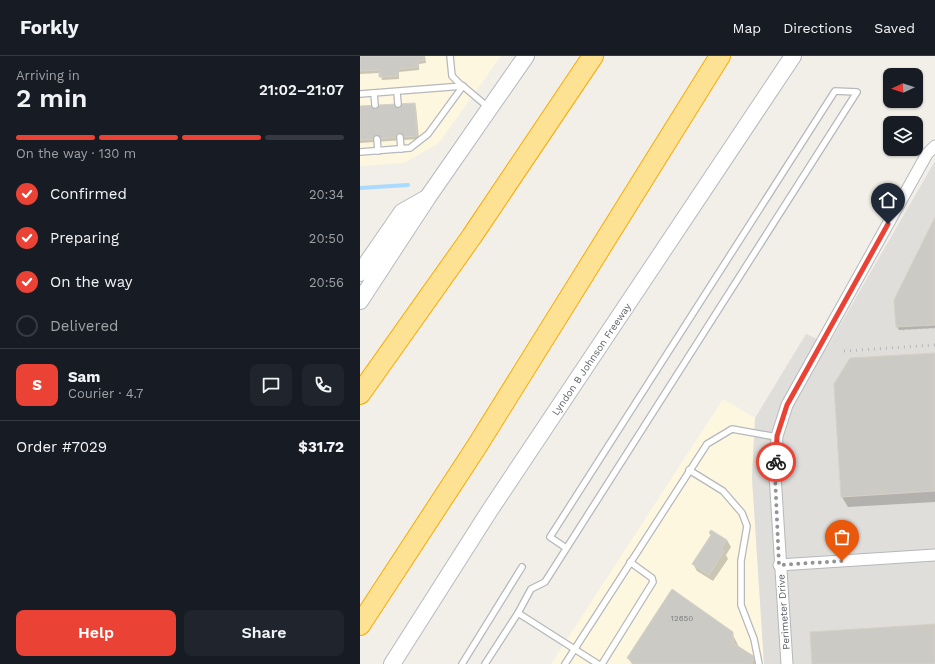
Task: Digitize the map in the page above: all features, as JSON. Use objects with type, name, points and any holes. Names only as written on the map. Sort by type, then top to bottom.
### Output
[{"type":"highway","points":[[360,394],[472,236],[594,56]]},
{"type":"highway","points":[[360,625],[477,446],[720,56]]},
{"type":"main road","points":[[360,301],[428,198],[526,56]]},
{"type":"main road","name":"Lyndon B Johnson Freeway","points":[[392,664],[490,510],[793,56]]},
{"type":"main road","points":[[360,273],[402,212],[428,198]]},
{"type":"street","name":"Perimeter Drive","points":[[786,664],[779,565],[775,475],[777,437],[787,405],[927,154],[935,146]]},
{"type":"street","points":[[779,565],[935,554]]},
{"type":"lane","points":[[450,56],[452,76],[490,108]]},
{"type":"lane","points":[[360,94],[463,86]]},
{"type":"lane","points":[[360,152],[410,148],[428,134],[463,86]]},
{"type":"lane","points":[[485,664],[518,613],[531,589],[545,582],[857,92],[835,91],[550,537],[566,548]]},
{"type":"lane","points":[[397,92],[398,104]]},
{"type":"lane","points":[[374,93],[375,105]]},
{"type":"lane","points":[[400,137],[401,149]]},
{"type":"lane","points":[[377,139],[378,151]]},
{"type":"lane","points":[[565,664],[707,444],[732,429],[777,437]]},
{"type":"lane","points":[[689,470],[723,491],[742,513],[747,526],[741,561],[741,605],[754,639],[759,664]]},
{"type":"lane","points":[[602,664],[652,582],[652,578],[630,562]]},
{"type":"lane","points":[[462,664],[522,567]]},
{"type":"lane","points":[[518,613],[598,664]]},
{"type":"shaded area","points":[[360,56],[501,56],[439,143],[404,163],[360,166]]},
{"type":"shaded area","points":[[935,161],[935,664],[764,664],[752,478],[755,418],[806,334],[829,344]]},
{"type":"shaded area","points":[[723,399],[755,418],[752,478],[764,664],[551,664]]},
{"type":"building","points":[[360,56],[424,56],[424,60],[418,61],[418,67],[398,69],[398,76],[379,77],[379,70],[360,71]]},
{"type":"building","points":[[415,103],[417,136],[360,140],[360,106]]},
{"type":"building","points":[[935,217],[935,325],[896,327],[894,300]]},
{"type":"building","points":[[935,353],[935,491],[841,497],[834,384],[850,358]]},
{"type":"building","points":[[711,530],[727,540],[721,549],[724,551],[709,575],[692,564],[711,535],[709,533]]},
{"type":"building","points":[[672,589],[733,632],[733,643],[755,657],[750,664],[635,664],[627,658]]},
{"type":"building","points":[[935,624],[935,664],[812,664],[810,632]]},
{"type":"waterway","points":[[360,188],[408,185]]},
{"type":"railway","points":[[903,329],[935,327]]},
{"type":"railway","points":[[844,351],[935,345]]},
{"type":"way so far","points":[[776,462],[775,475],[779,565],[842,561]]},
{"type":"route","points":[[776,462],[777,436],[787,405],[888,224]]}]
